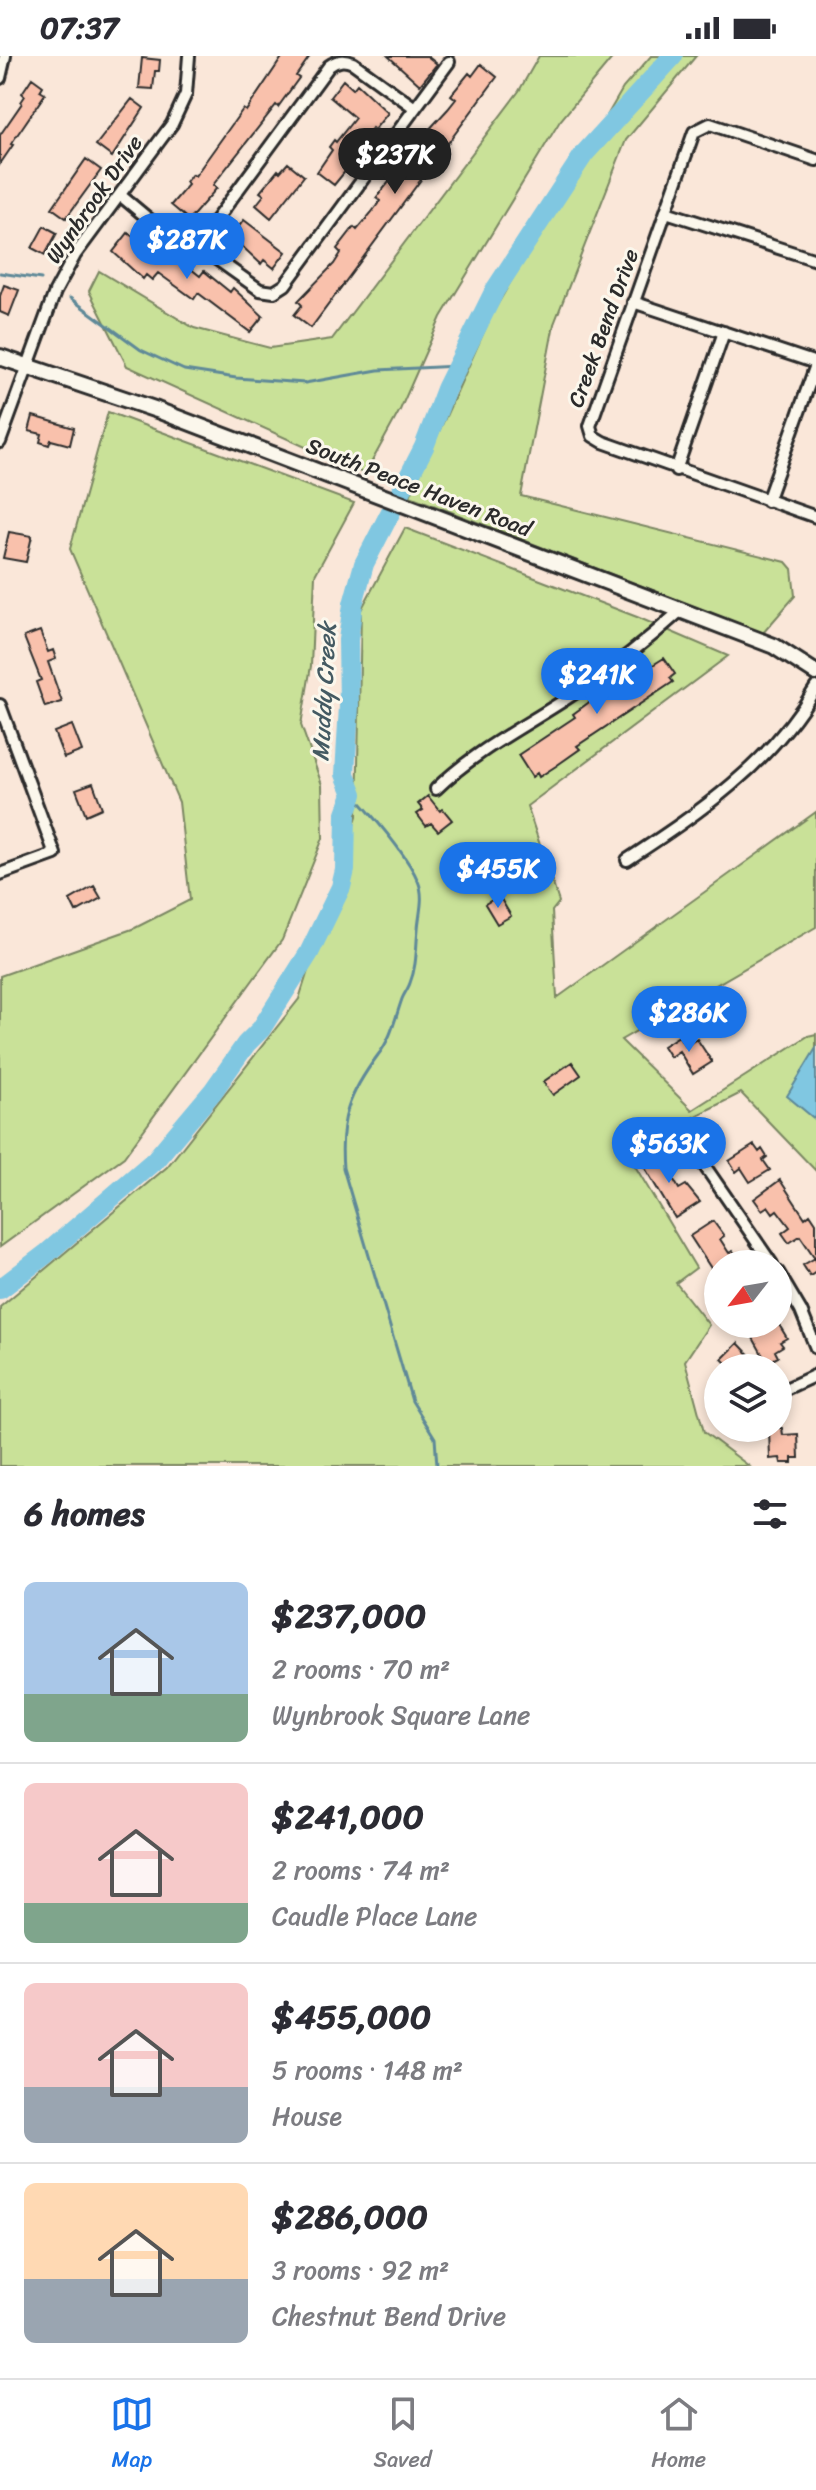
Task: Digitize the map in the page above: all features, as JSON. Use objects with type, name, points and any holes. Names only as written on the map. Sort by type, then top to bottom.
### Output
[{"type":"main road","name":"South Peace Haven Road","points":[[0,357],[157,410],[774,646],[816,673]]},
{"type":"street","points":[[0,78],[5,56]]},
{"type":"street","name":"Wynbrook Drive","points":[[0,442],[58,285],[75,255],[179,110],[189,78],[189,56]]},
{"type":"street","points":[[196,247],[335,62],[353,63],[415,108]]},
{"type":"street","points":[[120,195],[175,241],[196,247],[218,259],[260,290],[280,289],[449,62]]},
{"type":"street","name":"Creek Bend Drive","points":[[816,160],[710,124],[694,132],[591,420],[591,431],[603,442],[816,517]]},
{"type":"street","points":[[666,212],[816,260]]},
{"type":"street","points":[[633,302],[816,364],[767,501]]},
{"type":"street","points":[[676,470],[724,332]]},
{"type":"street","points":[[436,789],[501,738],[589,683],[650,639],[680,611]]},
{"type":"street","points":[[627,860],[736,783],[789,727],[816,687]]},
{"type":"street","points":[[0,705],[55,854],[0,874]]},
{"type":"street","points":[[688,1135],[704,1165],[762,1250]]},
{"type":"street","points":[[792,1296],[816,1348]]},
{"type":"street","points":[[792,1386],[816,1375]]},
{"type":"green space","points":[[539,56],[614,56],[560,121],[441,317],[400,410],[365,474],[127,366],[89,291],[99,271],[194,328],[270,348],[332,339],[519,91]]},
{"type":"green space","points":[[651,56],[696,56],[626,140],[554,324],[521,496],[786,562],[792,569],[795,596],[763,633],[410,496],[492,314],[623,88]]},
{"type":"green space","points":[[108,412],[354,503],[315,575],[311,666],[301,725],[322,785],[323,838],[282,940],[124,1157],[0,1247],[0,976],[135,928],[190,900],[179,802],[70,549]]},
{"type":"green space","points":[[405,528],[637,617],[728,656],[527,806],[559,902],[552,911],[557,998],[816,812],[816,927],[621,1040],[692,1110],[808,1036],[816,1034],[816,1171],[741,1093],[626,1151],[696,1268],[676,1283],[704,1319],[704,1332],[685,1361],[704,1442],[717,1442],[749,1466],[0,1466],[0,1307],[167,1167],[299,999],[357,816],[361,610]]},
{"type":"water","points":[[816,1048],[816,1120],[787,1096]]},
{"type":"building","points":[[283,56],[310,56],[278,107],[276,105],[213,185],[217,188],[189,220],[171,205],[243,109],[246,111]]},
{"type":"building","points":[[388,56],[427,56],[437,64],[420,85]]},
{"type":"building","points":[[142,58],[160,60],[153,89],[139,88]]},
{"type":"building","points":[[481,64],[497,77],[311,328],[294,315],[302,305],[298,301],[334,264],[341,253],[337,249],[354,227],[357,230],[372,212],[380,201],[376,198],[417,150],[413,147],[456,99],[451,95]]},
{"type":"building","points":[[32,78],[43,86],[40,91],[45,94],[0,164],[0,135],[22,103],[25,96],[22,93]]},
{"type":"building","points":[[343,80],[353,89],[357,84],[388,113],[374,130],[372,128],[357,149],[361,152],[334,185],[317,172],[332,150],[329,147],[355,118],[330,97]]},
{"type":"building","points":[[132,99],[144,108],[112,157],[96,145]]},
{"type":"building","points":[[86,159],[101,170],[66,218],[52,208]]},
{"type":"building","points":[[288,163],[304,176],[271,218],[256,205],[264,195],[260,192]]},
{"type":"building","points":[[244,220],[286,252],[274,268],[264,260],[261,264],[231,236]]},
{"type":"building","points":[[44,226],[57,233],[45,255],[32,248]]},
{"type":"building","points":[[128,233],[159,257],[162,253],[176,264],[180,260],[200,276],[204,271],[230,292],[233,288],[263,316],[250,332],[198,293],[194,299],[158,273],[152,280],[146,275],[143,279],[113,252]]},
{"type":"building","points":[[4,285],[19,290],[9,316],[0,312]]},
{"type":"building","points":[[33,416],[74,428],[70,445],[51,440],[49,445],[40,442],[42,434],[29,431]]},
{"type":"building","points":[[9,532],[32,536],[26,562],[3,558]]},
{"type":"building","points":[[40,631],[48,652],[53,650],[56,659],[48,662],[62,702],[45,707],[36,682],[41,680],[24,637]]},
{"type":"building","points":[[664,658],[675,674],[670,678],[673,682],[577,746],[580,749],[556,766],[539,777],[537,773],[532,777],[518,755],[575,717],[573,714],[644,662],[648,668]]},
{"type":"building","points":[[72,725],[82,751],[64,758],[54,732]]},
{"type":"building","points":[[93,783],[102,808],[86,815],[76,789]]},
{"type":"building","points":[[428,796],[452,820],[438,831],[431,823],[426,826],[417,814],[423,810],[418,804]]},
{"type":"building","points":[[94,886],[101,898],[76,912],[70,900]]},
{"type":"building","points":[[499,896],[511,916],[497,924],[485,904]]},
{"type":"building","points":[[679,1036],[685,1046],[697,1039],[712,1062],[693,1074],[679,1051],[670,1057],[663,1046]]},
{"type":"building","points":[[572,1062],[581,1075],[553,1095],[543,1082]]},
{"type":"building","points":[[754,1145],[759,1152],[762,1149],[767,1157],[763,1160],[770,1170],[750,1182],[741,1168],[736,1172],[729,1161]]},
{"type":"building","points":[[666,1149],[672,1159],[665,1164],[679,1189],[686,1185],[700,1202],[675,1218],[642,1163]]},
{"type":"building","points":[[780,1180],[805,1218],[810,1214],[816,1223],[816,1272],[810,1276],[803,1265],[815,1258],[800,1236],[789,1243],[782,1233],[790,1227],[777,1210],[773,1213],[768,1206],[762,1210],[754,1199]]},
{"type":"building","points":[[713,1221],[724,1236],[720,1239],[727,1250],[704,1250],[704,1258],[690,1236]]},
{"type":"building","points":[[753,1338],[787,1338],[780,1342],[783,1346],[775,1351],[776,1354],[762,1354]]},
{"type":"building","points":[[738,1343],[748,1354],[727,1354]]},
{"type":"building","points":[[792,1434],[798,1434],[799,1458],[792,1458],[792,1463],[781,1463],[780,1458],[770,1459],[769,1442],[792,1442]]},
{"type":"waterway","name":"Muddy Creek","points":[[664,65],[668,56]]},
{"type":"waterway","name":"Muddy Creek","points":[[0,1289],[46,1254],[155,1160],[261,1029],[309,953],[341,887],[345,870],[346,813],[353,794],[345,774],[349,706],[348,640],[353,604],[364,564],[424,447],[446,389],[495,290],[584,154],[673,56]]},
{"type":"waterway","points":[[0,273],[41,279]]},
{"type":"waterway","points":[[70,298],[141,350],[184,370],[305,383],[378,370],[457,366]]},
{"type":"waterway","points":[[353,794],[406,859],[418,881],[421,899],[412,977],[386,1042],[360,1082],[348,1108],[343,1135],[343,1168],[412,1401],[435,1438],[437,1466]]}]
